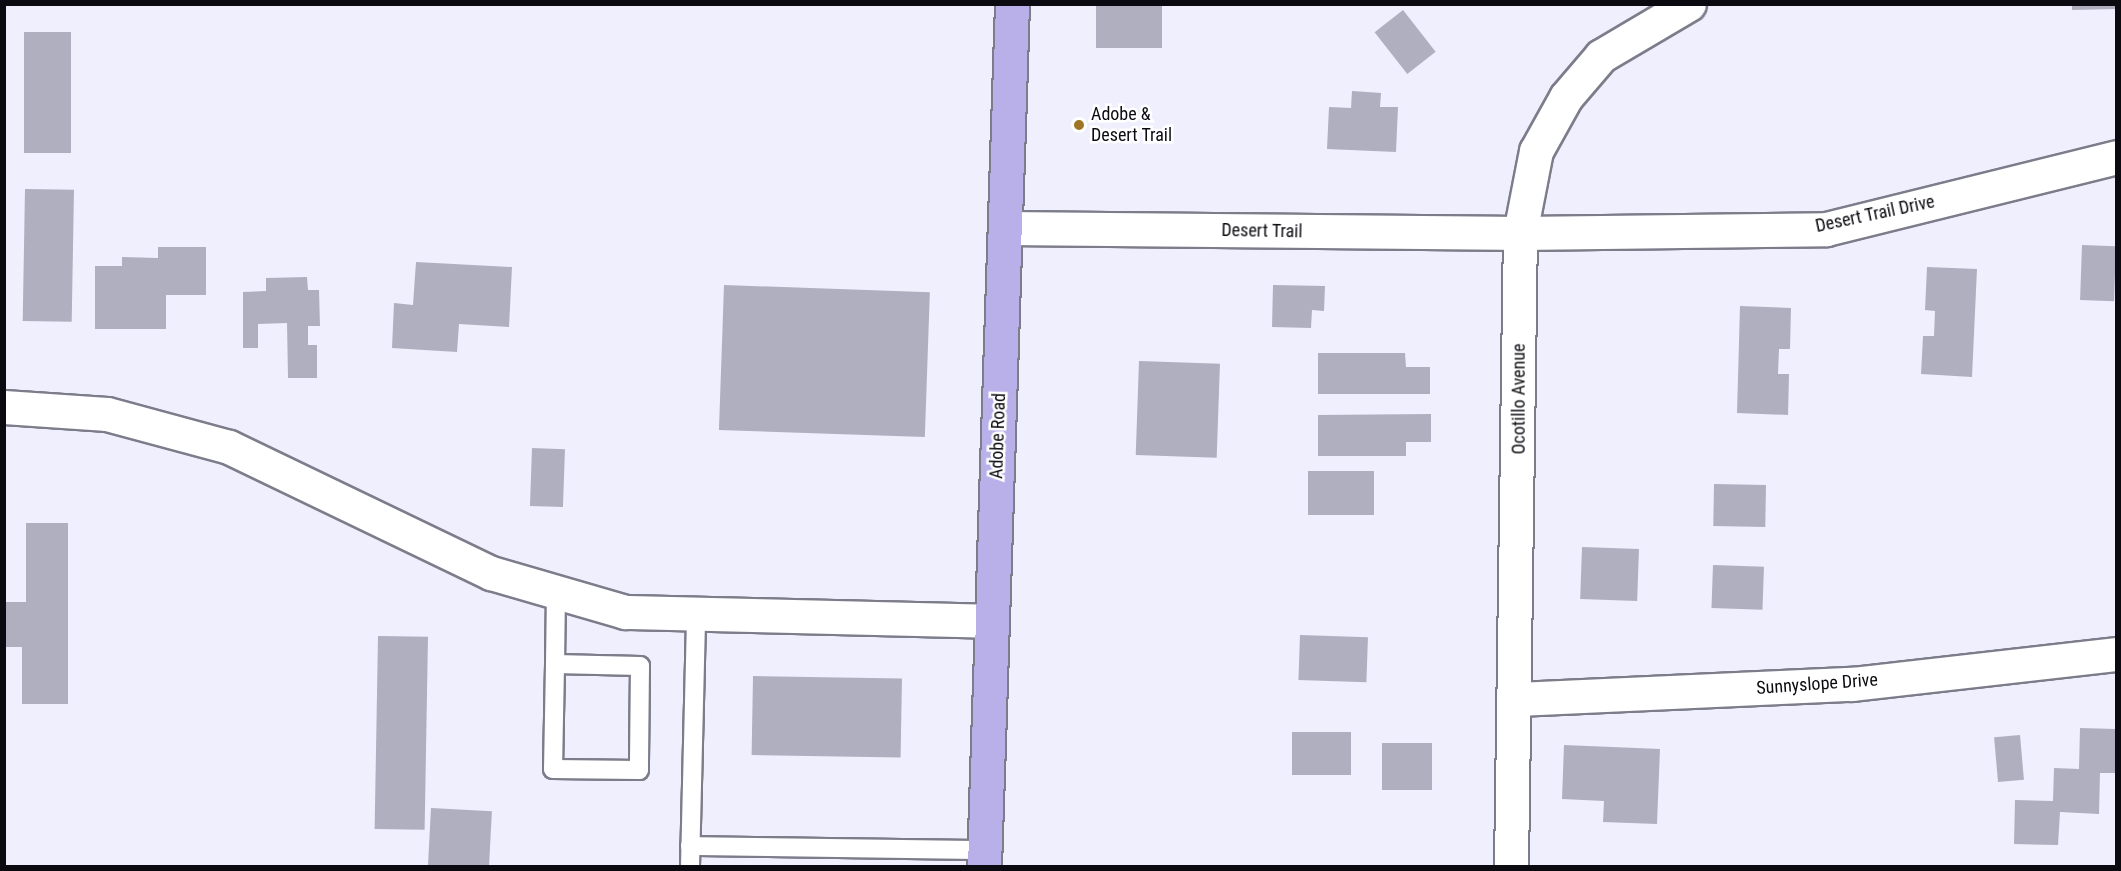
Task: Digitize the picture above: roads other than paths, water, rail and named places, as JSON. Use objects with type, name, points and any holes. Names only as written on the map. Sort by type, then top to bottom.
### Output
[{"type":"main road","name":"Adobe Road","points":[[984,858],[1011,4]]},
{"type":"street","name":"Ocotillo Avenue","points":[[1510,867],[1517,699],[1520,233],[1536,151],[1566,97],[1601,56],[1689,4]]},
{"type":"street","name":"Desert Trail Drive","points":[[1520,233],[1826,229],[2116,157]]},
{"type":"street","name":"Desert Trail","points":[[1005,228],[1520,233]]},
{"type":"street","points":[[4,407],[107,414],[228,447],[491,573],[556,596],[625,612],[992,621]]},
{"type":"street","name":"Sunnyslope Drive","points":[[1517,699],[1852,684],[2116,654]]},
{"type":"lane","points":[[555,664],[640,666],[639,770],[553,768],[556,596]]},
{"type":"lane","points":[[690,867],[696,615]]},
{"type":"lane","points":[[690,846],[984,858]]},
{"type":"place","name":"Adobe & Desert Trail","points":[[1079,125]]}]
